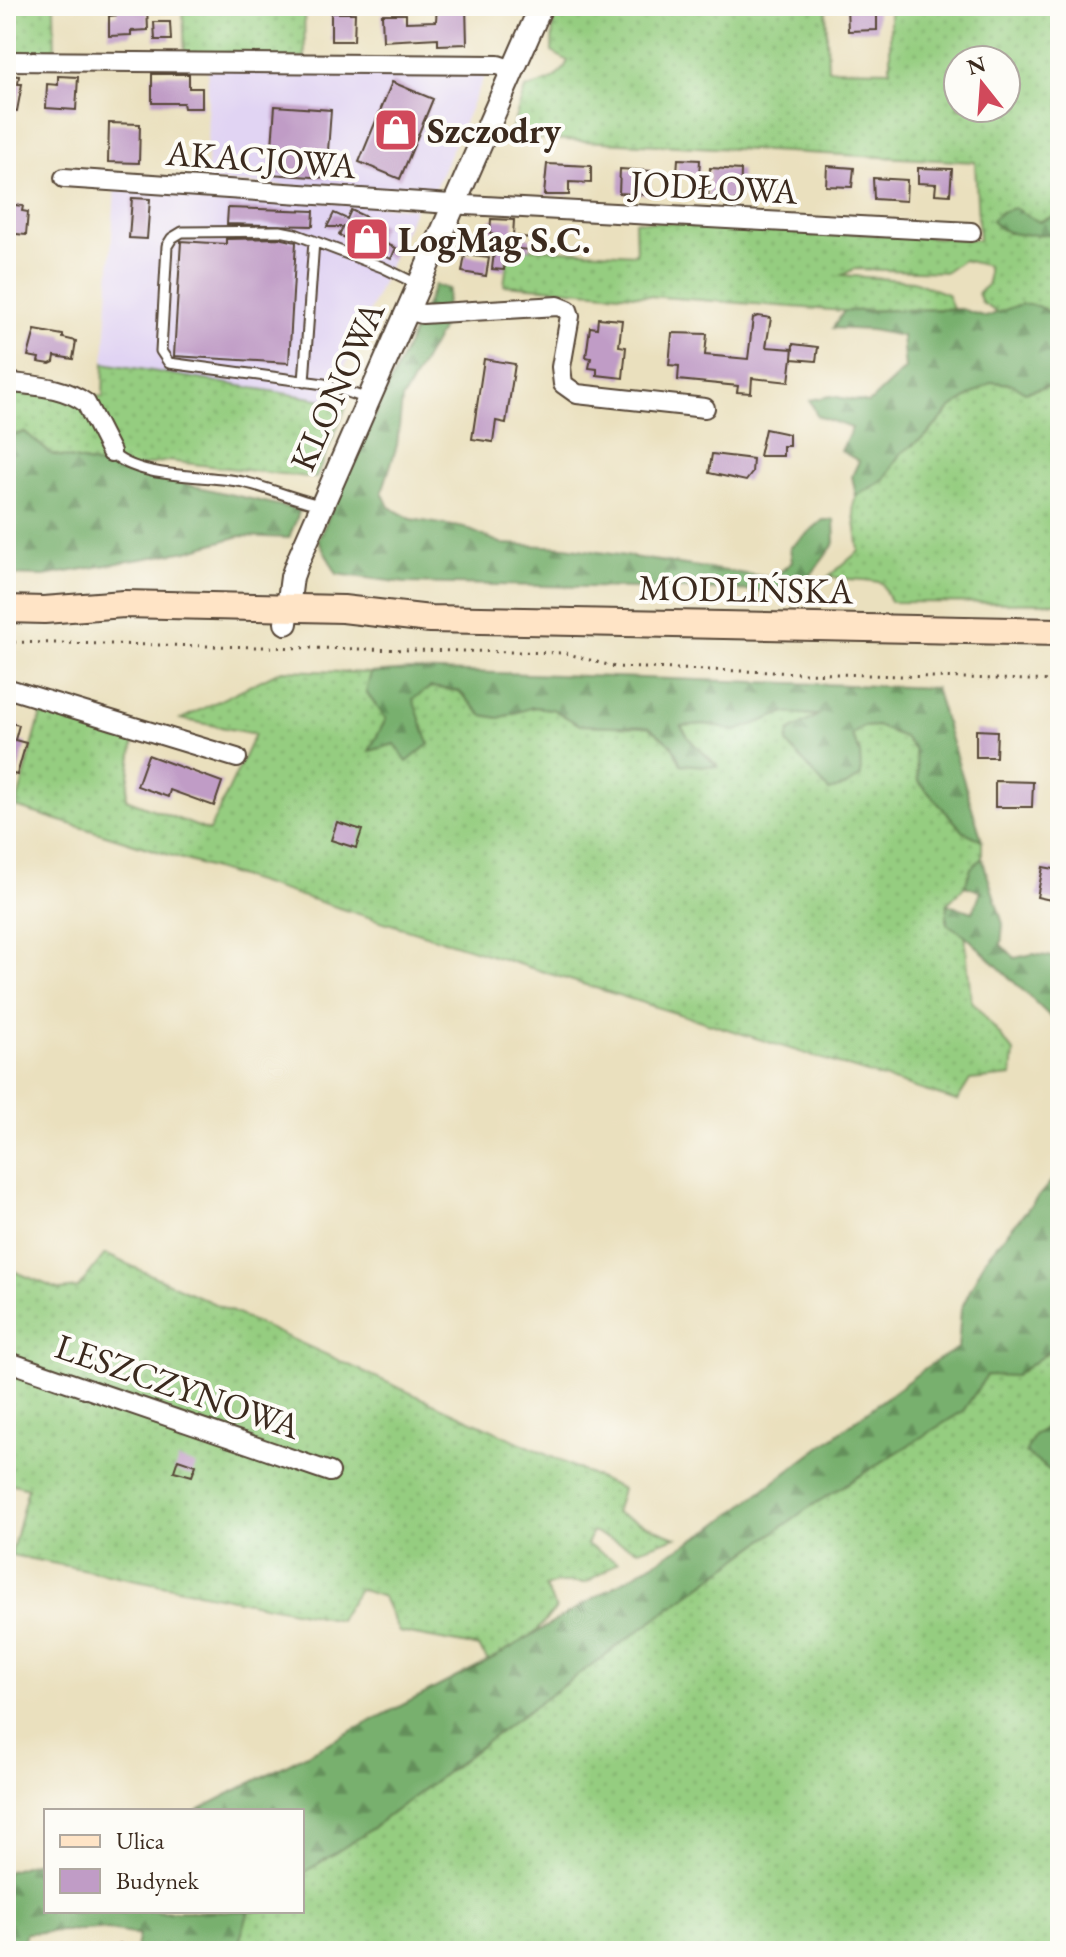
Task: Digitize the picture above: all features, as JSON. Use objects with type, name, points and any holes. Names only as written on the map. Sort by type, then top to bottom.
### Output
[{"type":"main road","name":"MODLIŃSKA","points":[[6,609],[124,619],[286,615],[343,609],[430,619],[1060,632]]},
{"type":"street","name":"KLONOWA","points":[[286,615],[292,577],[321,505],[541,6]]},
{"type":"street","points":[[6,61],[498,65],[513,70]]},
{"type":"street","name":"AKACJOWA","points":[[64,178],[454,204]]},
{"type":"street","name":"JODŁOWA","points":[[454,204],[971,232]]},
{"type":"street","points":[[408,310],[422,314],[558,306],[568,310],[570,316],[561,367],[563,384],[577,394],[705,408]]},
{"type":"street","points":[[6,382],[60,390],[79,398],[86,403],[111,452]]},
{"type":"street","points":[[6,688],[237,758]]},
{"type":"street","name":"LESZCZYNOWA","points":[[6,1361],[330,1472]]},
{"type":"lane","points":[[368,399],[304,382],[169,363],[161,351],[167,246],[172,238],[182,232],[280,231],[382,267],[419,285]]},
{"type":"lane","points":[[304,382],[314,241]]},
{"type":"lane","points":[[111,452],[118,459],[140,468],[240,481],[321,505]]},
{"type":"path","points":[[6,642],[565,653],[615,667],[1060,681]]},
{"type":"shaded area","points":[[208,66],[488,68],[432,195],[207,181]]},
{"type":"shaded area","points":[[115,189],[415,208],[330,401],[104,363]]},
{"type":"green space","points":[[6,6],[54,6],[55,57],[6,56]]},
{"type":"green space","points":[[183,6],[304,6],[305,58],[185,58]]},
{"type":"green space","points":[[559,6],[826,6],[828,69],[890,70],[890,6],[1060,6],[1060,214],[1006,233],[1060,234],[1060,310],[1052,313],[1025,306],[998,313],[982,303],[978,293],[988,284],[988,266],[963,260],[946,272],[854,269],[842,275],[913,281],[947,294],[953,309],[844,311],[504,285],[509,247],[636,254],[635,221],[979,240],[975,162],[509,137],[525,89],[555,77],[568,61],[552,52],[553,22]]},
{"type":"green space","points":[[1014,208],[1039,222],[1060,214],[1060,234],[1013,233],[998,227],[992,220],[1001,212]]},
{"type":"green space","points":[[435,285],[449,289],[441,330],[402,400],[397,445],[382,492],[389,507],[411,519],[465,528],[503,544],[565,547],[773,578],[792,562],[790,548],[823,520],[834,520],[835,543],[804,584],[769,591],[405,583],[337,574],[318,540]]},
{"type":"green space","points":[[1021,304],[1037,306],[1052,313],[1060,310],[1060,389],[1047,386],[1025,392],[1012,384],[992,382],[951,408],[927,435],[900,454],[884,480],[856,496],[852,476],[859,461],[841,451],[852,428],[817,416],[810,400],[831,396],[869,403],[905,369],[902,336],[833,328],[844,311],[961,309],[986,317]]},
{"type":"green space","points":[[104,363],[330,401],[346,407],[316,478],[167,461],[123,470],[51,454],[25,432],[6,437],[6,385],[103,397]]},
{"type":"green space","points":[[992,382],[1012,384],[1025,392],[1047,386],[1060,389],[1060,603],[890,602],[882,583],[829,576],[859,551],[853,506],[856,496],[884,480],[900,454],[927,435],[951,408]]},
{"type":"green space","points":[[25,432],[51,454],[300,510],[289,538],[240,536],[187,551],[44,576],[6,575],[6,437]]},
{"type":"green space","points":[[282,670],[371,673],[367,692],[386,719],[370,751],[395,744],[412,699],[431,687],[459,691],[482,715],[499,718],[533,707],[552,709],[580,725],[649,727],[672,745],[681,764],[717,765],[680,726],[705,724],[736,731],[784,713],[820,716],[860,753],[852,735],[862,727],[877,726],[904,737],[915,751],[918,781],[964,832],[982,840],[982,858],[971,868],[965,886],[947,904],[947,923],[965,935],[971,1000],[1014,1052],[1012,1076],[970,1080],[957,1101],[16,807],[41,714],[134,740],[126,799],[209,831],[255,734],[181,719]]},
{"type":"green space","points":[[410,670],[935,688],[982,840],[964,832],[918,781],[915,751],[904,737],[877,726],[862,727],[852,735],[860,753],[861,776],[846,786],[829,791],[787,743],[789,732],[818,715],[784,713],[736,731],[705,724],[681,726],[691,741],[718,767],[681,764],[672,745],[649,727],[580,725],[552,709],[533,707],[499,718],[482,715],[459,691],[431,687],[413,699],[429,744],[407,762],[395,744],[369,751],[386,719],[366,692],[371,673]]},
{"type":"green space","points":[[982,858],[1003,924],[1001,945],[1015,958],[1033,954],[1060,958],[1060,1026],[965,935],[947,924],[947,904],[973,912],[981,891],[965,886],[971,868]]},
{"type":"green space","points":[[1060,1171],[1060,1343],[1015,1376],[987,1375],[963,1411],[805,1510],[363,1835],[304,1873],[304,1809],[200,1809],[488,1661],[711,1529],[928,1366],[958,1348],[961,1309],[985,1259]]},
{"type":"green space","points":[[105,1254],[622,1489],[615,1513],[676,1537],[639,1550],[592,1532],[586,1544],[618,1562],[586,1583],[556,1583],[545,1587],[556,1609],[535,1633],[488,1661],[479,1647],[399,1632],[383,1597],[359,1589],[339,1620],[11,1555],[28,1488],[6,1482],[6,1268],[60,1290],[78,1288]]},
{"type":"green space","points":[[1060,1343],[1060,1419],[1034,1435],[1049,1470],[1060,1468],[1060,1951],[236,1951],[248,1913],[304,1913],[304,1873],[363,1835],[805,1510],[963,1411],[987,1374],[1015,1376]]},
{"type":"green space","points":[[1060,1419],[1060,1468],[1049,1470],[1025,1453],[1034,1435]]},
{"type":"green space","points":[[44,1860],[44,1913],[248,1913],[236,1951],[135,1951],[139,1935],[101,1929],[26,1933],[20,1951],[6,1951],[6,1872]]},
{"type":"building","points":[[117,6],[147,6],[148,30],[109,36],[109,16],[117,15]]},
{"type":"building","points":[[437,6],[466,6],[467,44],[438,45],[438,38],[383,41],[382,14],[406,14],[406,22],[436,21]]},
{"type":"building","points":[[847,6],[877,6],[877,30],[848,31]]},
{"type":"building","points":[[331,13],[355,13],[354,41],[331,41]]},
{"type":"building","points":[[154,22],[170,22],[171,40],[155,40]]},
{"type":"building","points":[[152,74],[189,74],[189,88],[202,88],[202,108],[184,108],[183,103],[152,103]]},
{"type":"building","points":[[6,75],[19,76],[18,84],[22,84],[17,111],[6,110]]},
{"type":"building","points":[[58,76],[78,77],[76,110],[46,108],[47,84],[58,85]]},
{"type":"building","name":"Szczodry","points":[[392,82],[433,99],[400,179],[359,162]]},
{"type":"building","points":[[275,106],[331,110],[326,178],[270,174]]},
{"type":"building","points":[[109,123],[140,124],[139,163],[108,162]]},
{"type":"building","points":[[678,159],[700,160],[699,175],[677,173]]},
{"type":"building","points":[[547,164],[591,166],[591,183],[569,182],[569,195],[544,195]]},
{"type":"building","points":[[827,166],[854,168],[852,187],[826,186]]},
{"type":"building","points":[[710,168],[741,170],[740,201],[708,200]]},
{"type":"building","points":[[918,168],[952,169],[950,195],[935,194],[936,184],[918,183]]},
{"type":"building","points":[[620,169],[651,171],[650,195],[619,193]]},
{"type":"building","points":[[873,178],[907,180],[906,201],[874,199]]},
{"type":"building","points":[[132,198],[150,199],[147,239],[129,238]]},
{"type":"building","points":[[6,204],[23,206],[22,211],[28,212],[26,235],[6,233]]},
{"type":"building","points":[[228,208],[314,211],[313,226],[227,224]]},
{"type":"building","points":[[351,210],[383,225],[377,240],[396,248],[391,259],[339,235],[343,227],[327,227],[334,213],[347,219]]},
{"type":"building","points":[[491,219],[514,220],[513,236],[531,238],[530,250],[507,248],[504,270],[492,269],[496,235],[490,234]]},
{"type":"building","points":[[279,238],[296,242],[289,363],[174,356],[181,241],[226,244],[226,239]]},
{"type":"building","points":[[465,255],[489,258],[486,276],[462,272]]},
{"type":"building","points":[[598,318],[622,320],[619,346],[626,347],[623,378],[597,375],[597,369],[589,368],[591,358],[586,357],[590,327],[597,328]]},
{"type":"building","points":[[753,318],[771,318],[766,347],[793,349],[789,382],[752,378],[751,393],[737,392],[738,386],[678,380],[679,366],[669,365],[672,333],[707,334],[705,355],[748,359]]},
{"type":"building","points":[[35,330],[63,335],[63,338],[76,341],[73,359],[55,356],[50,364],[28,356]]},
{"type":"building","points":[[793,344],[818,347],[816,361],[792,359]]},
{"type":"building","points":[[484,359],[515,364],[506,423],[496,421],[493,442],[472,439]]},
{"type":"building","points":[[765,429],[789,434],[789,446],[783,446],[783,456],[759,456]]},
{"type":"building","points":[[712,454],[753,459],[752,473],[746,481],[709,473]]},
{"type":"building","points":[[6,722],[19,725],[15,740],[26,743],[17,775],[6,772]]},
{"type":"building","points":[[976,730],[997,731],[996,757],[976,757]]},
{"type":"building","points":[[148,755],[222,782],[214,806],[170,790],[168,797],[137,786]]},
{"type":"building","points":[[995,781],[1033,782],[1032,807],[995,807]]},
{"type":"building","points":[[337,822],[362,830],[356,848],[331,840]]},
{"type":"building","points":[[1043,867],[1060,870],[1060,902],[1037,897]]},
{"type":"building","points":[[178,1459],[196,1465],[192,1476],[174,1471]]},
{"type":"place","name":"Szczodry","points":[[396,130]]},
{"type":"place","name":"LogMag S.C.","points":[[367,239]]}]
